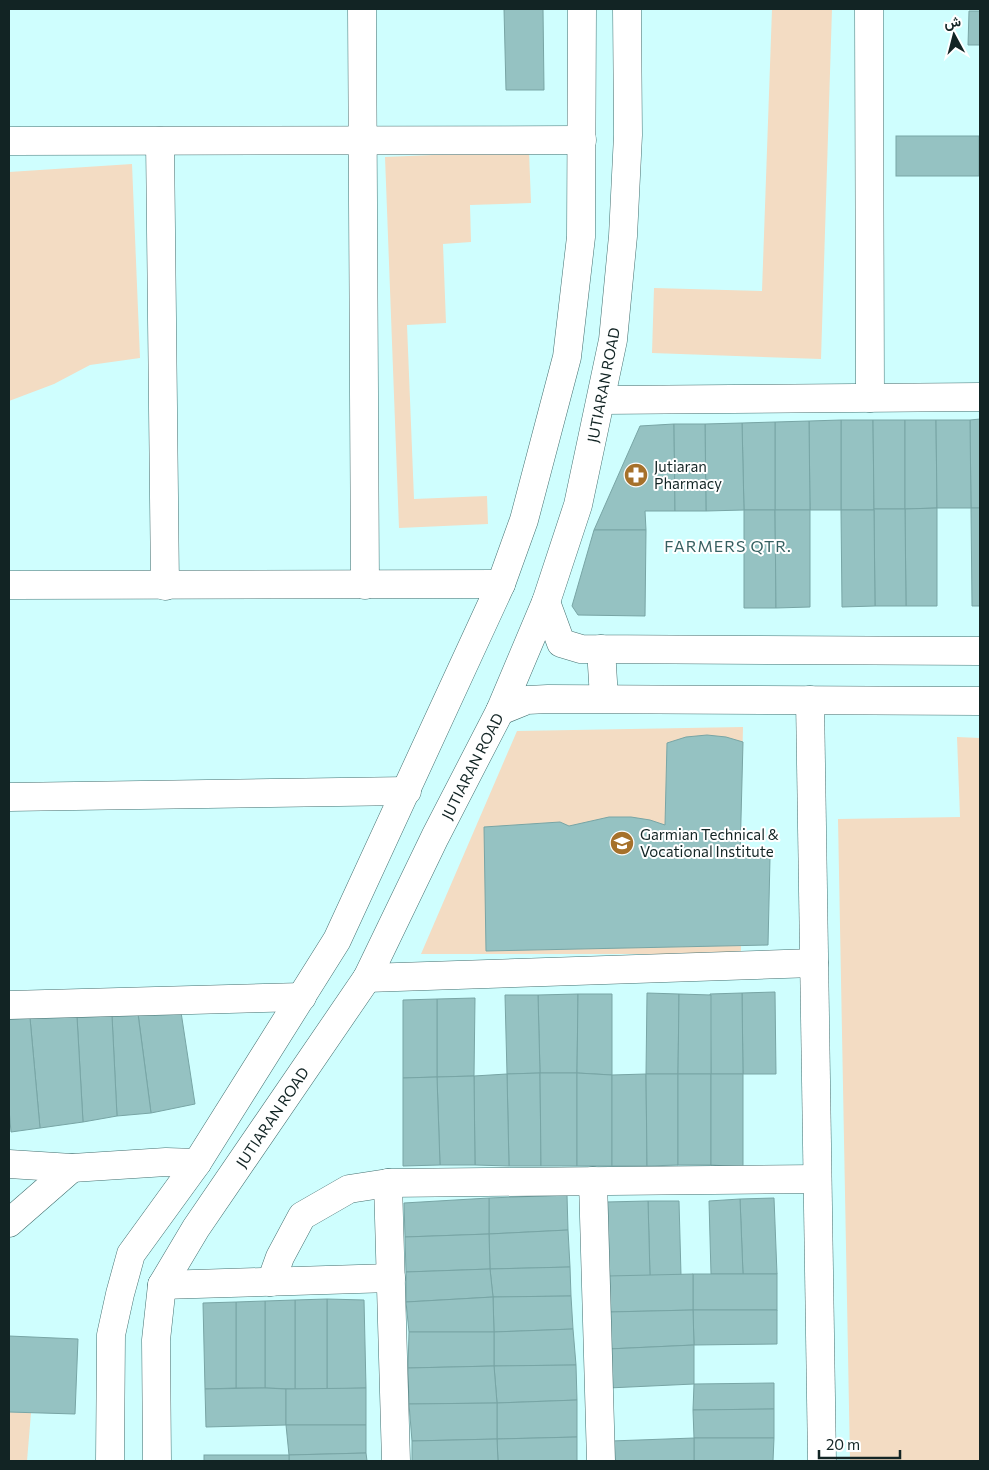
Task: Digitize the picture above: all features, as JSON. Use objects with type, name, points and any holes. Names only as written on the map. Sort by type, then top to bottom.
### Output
[{"type":"street","points":[[362,9],[365,585]]},
{"type":"street","points":[[110,1461],[111,1335],[131,1254],[197,1163],[337,940],[407,791],[442,709],[500,584],[524,520],[567,356],[581,237],[582,9]]},
{"type":"street","name":"JUTIARAN ROAD","points":[[157,1461],[156,1340],[162,1285],[196,1228],[367,978],[435,838],[500,711],[546,602],[578,505],[614,340],[623,236],[628,135],[627,9]]},
{"type":"street","points":[[869,9],[870,398]]},
{"type":"street","points":[[9,141],[582,140]]},
{"type":"street","points":[[160,141],[165,586]]},
{"type":"street","points":[[581,237],[623,236]]},
{"type":"street","points":[[601,400],[980,398]]},
{"type":"street","points":[[9,585],[500,584]]},
{"type":"street","points":[[546,602],[562,643],[581,649],[980,651]]},
{"type":"street","points":[[602,649],[604,698]]},
{"type":"street","points":[[500,711],[527,700],[604,698],[980,701]]},
{"type":"street","points":[[810,700],[822,1461]]},
{"type":"street","points":[[9,797],[407,791]]},
{"type":"street","points":[[367,978],[814,963]]},
{"type":"street","points":[[9,1004],[302,998]]},
{"type":"street","points":[[9,1164],[72,1168],[166,1162],[197,1163]]},
{"type":"street","points":[[9,1222],[72,1168]]},
{"type":"street","points":[[271,1282],[280,1257],[302,1216],[349,1189],[388,1183],[817,1179]]},
{"type":"street","points":[[594,1181],[601,1461]]},
{"type":"street","points":[[388,1183],[396,1461]]},
{"type":"street","points":[[162,1285],[391,1278]]},
{"type":"shaded area","points":[[772,9],[832,9],[821,359],[652,353],[654,288],[762,291]]},
{"type":"shaded area","points":[[529,151],[531,203],[470,205],[471,242],[443,244],[446,323],[407,325],[414,499],[487,496],[488,524],[399,528],[385,157]]},
{"type":"shaded area","points":[[132,164],[140,358],[90,365],[54,384],[9,401],[9,172]]},
{"type":"shaded area","name":"Garmian Technical & Vocational Institute","points":[[743,727],[740,857],[741,954],[421,954],[517,731]]},
{"type":"shaded area","points":[[957,737],[980,738],[980,1461],[850,1461],[838,819],[960,817]]},
{"type":"shaded area","points":[[9,1412],[31,1413],[27,1461],[9,1461]]},
{"type":"building","points":[[504,9],[543,9],[544,90],[506,90]]},
{"type":"building","points":[[969,11],[980,11],[980,45],[968,45]]},
{"type":"building","points":[[896,136],[979,136],[979,176],[896,176]]},
{"type":"building","points":[[980,419],[980,508],[971,508],[970,420]]},
{"type":"building","points":[[841,420],[873,420],[874,510],[841,510]]},
{"type":"building","points":[[841,420],[841,510],[810,510],[809,421]]},
{"type":"building","points":[[873,420],[905,420],[905,509],[874,509]]},
{"type":"building","points":[[905,420],[936,420],[937,508],[905,509]]},
{"type":"building","points":[[936,420],[970,420],[971,508],[937,508]]},
{"type":"building","points":[[809,421],[810,510],[775,510],[775,422]]},
{"type":"building","points":[[775,422],[775,510],[744,510],[742,423]]},
{"type":"building","points":[[742,423],[744,510],[706,511],[705,424]]},
{"type":"building","points":[[674,424],[675,511],[645,511],[646,530],[594,530],[640,426]]},
{"type":"building","points":[[674,424],[705,424],[706,511],[675,511]]},
{"type":"building","points":[[937,508],[937,606],[906,606],[905,509]]},
{"type":"building","points":[[971,508],[980,508],[980,606],[972,606]]},
{"type":"building","points":[[874,509],[905,509],[906,606],[875,606]]},
{"type":"building","points":[[744,510],[775,510],[776,608],[744,608]]},
{"type":"building","points":[[775,510],[810,510],[810,607],[776,608]]},
{"type":"building","points":[[841,510],[874,510],[875,606],[842,607]]},
{"type":"building","points":[[594,530],[646,530],[645,616],[578,615],[572,606]]},
{"type":"building","points":[[707,735],[726,737],[743,742],[740,857],[770,858],[768,945],[486,951],[484,827],[560,822],[569,826],[609,817],[631,817],[665,825],[667,743],[686,737]]},
{"type":"building","points":[[775,992],[776,1074],[743,1074],[742,993]]},
{"type":"building","points":[[647,993],[679,994],[678,1074],[646,1074]]},
{"type":"building","points":[[742,993],[743,1074],[711,1074],[710,994]]},
{"type":"building","points":[[578,994],[577,1073],[540,1073],[538,995]]},
{"type":"building","points":[[578,994],[612,994],[612,1075],[577,1073]]},
{"type":"building","points":[[679,994],[711,995],[711,1074],[678,1074]]},
{"type":"building","points":[[505,995],[538,995],[540,1073],[507,1074]]},
{"type":"building","points":[[475,998],[474,1076],[437,1077],[437,999]]},
{"type":"building","points":[[437,999],[437,1077],[403,1078],[403,1000]]},
{"type":"building","points":[[181,1012],[195,1104],[151,1113],[138,1013]]},
{"type":"building","points":[[138,1014],[151,1113],[117,1116],[112,1016]]},
{"type":"building","points":[[112,1016],[117,1116],[83,1122],[77,1017]]},
{"type":"building","points":[[77,1017],[83,1122],[40,1128],[30,1018]]},
{"type":"building","points":[[30,1018],[40,1128],[11,1132],[9,1109],[9,1019]]},
{"type":"building","points":[[540,1073],[541,1166],[509,1166],[507,1074]]},
{"type":"building","points":[[540,1073],[577,1073],[577,1166],[541,1166]]},
{"type":"building","points":[[577,1073],[612,1075],[612,1166],[577,1166]]},
{"type":"building","points":[[507,1074],[509,1166],[475,1165],[474,1076]]},
{"type":"building","points":[[646,1074],[647,1166],[612,1166],[612,1075]]},
{"type":"building","points":[[646,1074],[678,1074],[678,1165],[647,1166]]},
{"type":"building","points":[[678,1074],[711,1074],[711,1165],[678,1165]]},
{"type":"building","points":[[711,1074],[743,1074],[743,1167],[711,1165]]},
{"type":"building","points":[[474,1076],[475,1165],[440,1165],[437,1077]]},
{"type":"building","points":[[437,1077],[440,1165],[403,1166],[403,1078]]},
{"type":"building","points":[[567,1195],[568,1230],[489,1234],[489,1198]]},
{"type":"building","points":[[489,1198],[489,1234],[405,1237],[404,1203]]},
{"type":"building","points":[[774,1198],[777,1274],[743,1274],[740,1199]]},
{"type":"building","points":[[740,1199],[743,1274],[711,1274],[709,1201]]},
{"type":"building","points":[[648,1201],[679,1201],[681,1275],[650,1276]]},
{"type":"building","points":[[648,1201],[650,1276],[610,1278],[608,1276],[606,1202]]},
{"type":"building","points":[[568,1230],[570,1267],[490,1269],[489,1234]]},
{"type":"building","points":[[489,1234],[490,1269],[406,1272],[405,1237]]},
{"type":"building","points":[[570,1267],[571,1296],[493,1297],[490,1269]]},
{"type":"building","points":[[490,1269],[493,1297],[406,1302],[406,1272]]},
{"type":"building","points":[[693,1274],[777,1274],[777,1310],[693,1310]]},
{"type":"building","points":[[693,1274],[693,1310],[609,1312],[608,1276]]},
{"type":"building","points":[[571,1296],[573,1329],[494,1332],[493,1297]]},
{"type":"building","points":[[493,1297],[494,1332],[409,1332],[406,1302]]},
{"type":"building","points":[[327,1299],[364,1300],[366,1388],[327,1389]]},
{"type":"building","points":[[327,1299],[327,1389],[295,1389],[295,1300]]},
{"type":"building","points":[[295,1300],[295,1389],[265,1388],[265,1301]]},
{"type":"building","points":[[265,1301],[265,1388],[236,1388],[236,1302]]},
{"type":"building","points":[[236,1302],[236,1388],[205,1389],[203,1303]]},
{"type":"building","points":[[693,1310],[777,1310],[777,1344],[694,1345]]},
{"type":"building","points":[[693,1310],[694,1345],[608,1349],[609,1312]]},
{"type":"building","points":[[573,1329],[576,1365],[494,1366],[494,1332]]},
{"type":"building","points":[[409,1332],[494,1332],[494,1366],[408,1368]]},
{"type":"building","points":[[9,1336],[78,1339],[75,1414],[9,1412]]},
{"type":"building","points":[[694,1345],[694,1384],[608,1388],[608,1349]]},
{"type":"building","points":[[576,1365],[577,1400],[497,1403],[494,1366]]},
{"type":"building","points":[[494,1366],[497,1403],[409,1404],[408,1368]]},
{"type":"building","points":[[774,1383],[774,1409],[693,1410],[694,1384]]},
{"type":"building","points":[[366,1388],[366,1425],[286,1425],[286,1389]]},
{"type":"building","points":[[205,1389],[286,1389],[286,1425],[206,1427]]},
{"type":"building","points":[[577,1400],[577,1437],[497,1439],[497,1403]]},
{"type":"building","points":[[497,1403],[497,1439],[412,1441],[409,1404]]},
{"type":"building","points":[[774,1409],[774,1438],[694,1438],[693,1410]]},
{"type":"building","points":[[286,1425],[366,1425],[366,1453],[289,1455]]},
{"type":"building","points":[[577,1437],[577,1461],[498,1461],[497,1439]]},
{"type":"building","points":[[694,1438],[774,1438],[773,1461],[694,1461]]},
{"type":"building","points":[[694,1438],[694,1461],[612,1461],[611,1441]]},
{"type":"building","points":[[497,1439],[498,1461],[412,1461],[412,1441]]},
{"type":"building","points":[[366,1453],[367,1461],[289,1461],[289,1455]]},
{"type":"building","points":[[204,1455],[289,1455],[289,1461],[204,1461]]},
{"type":"place","name":"Jutiaran Pharmacy","points":[[636,475]]},
{"type":"place","name":"Garmian Technical & Vocational Institute","points":[[622,843]]},
{"type":"district","name":"FARMERS QTR.","points":[[728,545]]}]
